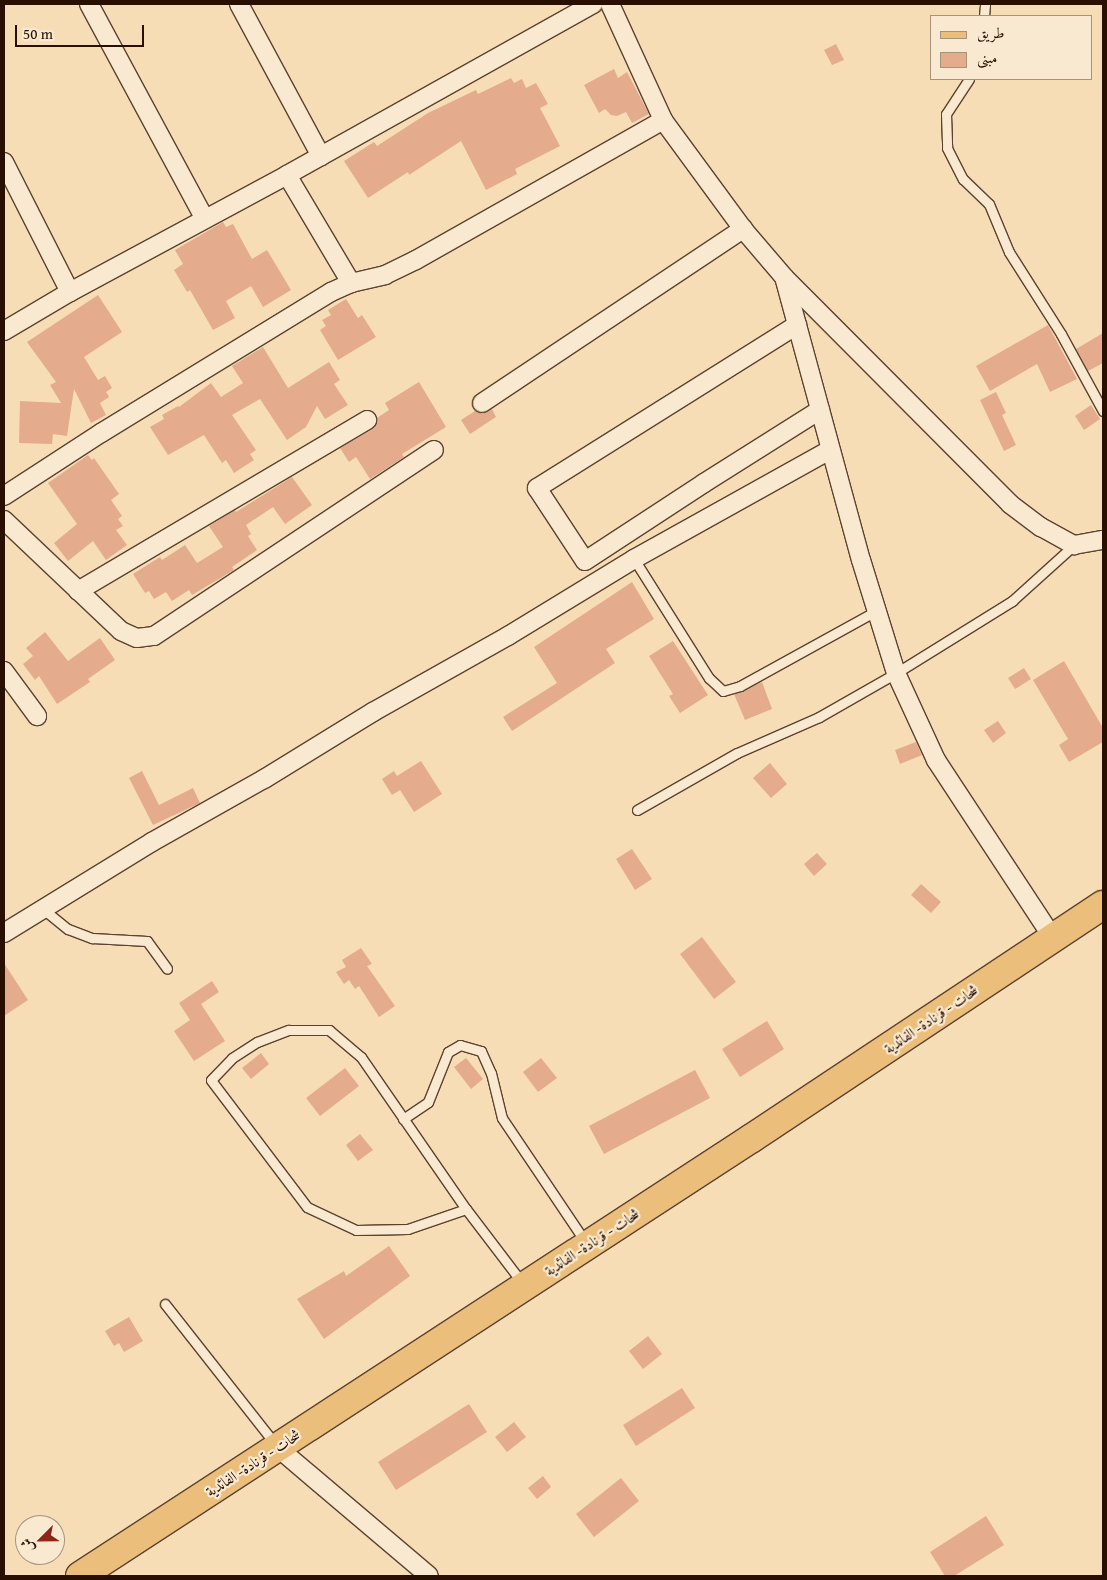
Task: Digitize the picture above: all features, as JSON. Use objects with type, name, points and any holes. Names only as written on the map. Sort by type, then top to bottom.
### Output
[{"type":"main road","name":"شحات - قرنادة- الفائدية","points":[[80,1576],[525,1286],[1103,905]]},
{"type":"street","points":[[89,4],[204,218]]},
{"type":"street","points":[[239,4],[321,156]]},
{"type":"street","points":[[4,331],[70,292],[321,156],[593,4]]},
{"type":"street","points":[[610,4],[663,120],[742,229],[784,277],[997,492],[1040,527],[1074,545],[1103,540]]},
{"type":"street","points":[[4,496],[135,412],[331,292],[350,283],[385,275],[416,260],[663,120]]},
{"type":"street","points":[[4,162],[70,292]]},
{"type":"street","points":[[286,175],[350,283]]},
{"type":"street","points":[[482,403],[742,229]]},
{"type":"street","points":[[784,277],[830,450],[876,611],[896,673],[936,760],[1053,938]]},
{"type":"street","points":[[797,325],[536,488],[585,561],[820,410]]},
{"type":"street","points":[[78,591],[367,420]]},
{"type":"street","points":[[4,520],[121,631],[137,638],[154,636],[434,450]]},
{"type":"street","points":[[4,934],[152,842],[264,779],[373,712],[508,636],[634,559],[830,450]]},
{"type":"street","points":[[4,671],[37,716]]},
{"type":"street","points":[[277,1447],[429,1576]]},
{"type":"lane","points":[[968,80],[946,114],[948,148],[963,179],[989,204],[1009,252],[1061,334],[1103,411]]},
{"type":"lane","points":[[638,810],[737,753],[819,716],[896,673],[1012,601],[1074,545]]},
{"type":"lane","points":[[634,559],[709,678],[723,692],[740,686],[876,611]]},
{"type":"lane","points":[[43,909],[68,929],[92,938],[147,941],[167,969]]},
{"type":"lane","points":[[466,1209],[408,1229],[356,1230],[307,1207],[211,1080],[232,1058],[257,1042],[289,1030],[329,1030],[361,1057],[466,1209],[525,1286]]},
{"type":"lane","points":[[404,1119],[428,1102],[448,1052],[460,1046],[480,1052],[491,1073],[502,1118],[587,1245]]},
{"type":"lane","points":[[164,1304],[277,1447]]},
{"type":"building","points":[[836,44],[844,60],[832,65],[824,50]]},
{"type":"building","points":[[614,69],[618,78],[627,72],[649,114],[632,123],[626,112],[617,116],[611,115],[605,109],[599,113],[584,85]]},
{"type":"building","points":[[511,78],[514,83],[522,79],[526,88],[536,83],[548,104],[540,108],[560,146],[515,169],[517,174],[486,190],[461,141],[409,175],[408,172],[368,198],[344,161],[374,142],[377,146],[428,113],[476,90],[478,94]]},
{"type":"building","points":[[223,222],[226,227],[233,224],[252,259],[267,250],[291,290],[263,307],[251,286],[226,301],[235,318],[213,330],[190,290],[187,292],[174,270],[183,264],[175,250]]},
{"type":"building","points":[[98,295],[122,332],[84,357],[98,380],[105,376],[112,388],[106,392],[109,397],[100,403],[106,415],[91,423],[74,389],[67,436],[53,434],[52,444],[19,443],[20,401],[61,403],[50,385],[56,382],[27,342]]},
{"type":"building","points":[[346,299],[358,318],[362,315],[376,337],[338,360],[320,330],[326,326],[322,320],[331,315],[328,310]]},
{"type":"building","points":[[1048,325],[1077,379],[1050,392],[1037,364],[990,391],[976,366]]},
{"type":"building","points":[[1103,333],[1103,363],[1088,371],[1076,349]]},
{"type":"building","points":[[263,347],[288,388],[329,362],[340,380],[334,384],[348,405],[325,419],[317,406],[306,427],[287,440],[260,399],[232,415],[256,450],[250,454],[254,460],[234,473],[226,460],[222,463],[204,435],[168,455],[150,427],[164,419],[162,415],[179,407],[211,383],[221,397],[243,383],[232,366]]},
{"type":"building","points":[[419,382],[446,427],[402,454],[404,457],[370,479],[356,457],[349,462],[340,448],[373,429],[377,418],[389,410],[385,403]]},
{"type":"building","points":[[996,392],[1006,413],[1002,415],[1016,445],[1004,451],[980,400]]},
{"type":"building","points":[[1091,405],[1100,419],[1084,430],[1075,416]]},
{"type":"building","points":[[492,409],[496,417],[470,434],[461,420],[475,411],[483,414]]},
{"type":"building","points":[[88,455],[92,460],[94,458],[119,494],[111,500],[122,516],[118,519],[123,526],[116,530],[127,545],[106,560],[93,541],[68,561],[54,543],[77,524],[48,483]]},
{"type":"building","points":[[292,477],[312,505],[285,524],[273,507],[246,525],[251,534],[248,536],[257,550],[232,567],[234,570],[192,595],[189,590],[172,601],[166,592],[154,599],[149,591],[145,593],[133,574],[160,557],[162,560],[185,545],[197,563],[223,547],[209,526],[235,510],[236,512]]},
{"type":"building","points":[[632,582],[654,619],[606,649],[615,663],[512,731],[503,717],[557,683],[534,647]]},
{"type":"building","points":[[45,632],[68,661],[100,638],[115,660],[88,679],[90,682],[57,704],[39,676],[35,680],[23,664],[33,656],[26,648]]},
{"type":"building","points":[[673,641],[708,695],[680,713],[669,696],[673,694],[649,656]]},
{"type":"building","points":[[1064,661],[1103,728],[1103,742],[1069,762],[1059,745],[1068,739],[1033,680]]},
{"type":"building","points":[[1024,668],[1031,679],[1015,689],[1008,678]]},
{"type":"building","points":[[762,682],[772,709],[745,720],[734,694]]},
{"type":"building","points":[[998,721],[1006,733],[993,743],[984,730]]},
{"type":"building","points":[[916,742],[922,755],[900,764],[895,750]]},
{"type":"building","points":[[421,761],[442,794],[414,812],[400,790],[392,795],[382,779],[394,771],[397,776]]},
{"type":"building","points":[[770,763],[787,784],[771,798],[753,778]]},
{"type":"building","points":[[142,771],[159,805],[193,788],[200,803],[153,825],[129,778]]},
{"type":"building","points":[[632,849],[652,879],[635,890],[616,859]]},
{"type":"building","points":[[817,853],[827,864],[814,876],[804,864]]},
{"type":"building","points":[[921,884],[941,902],[931,913],[911,895]]},
{"type":"building","points":[[702,937],[736,982],[714,999],[680,954]]},
{"type":"building","points":[[361,948],[372,964],[367,966],[395,1006],[379,1017],[359,986],[355,989],[349,980],[344,984],[336,972],[346,967],[342,960]]},
{"type":"building","points":[[4,963],[28,1000],[4,1016]]},
{"type":"building","points":[[212,981],[219,992],[201,1004],[225,1041],[194,1061],[174,1031],[190,1020],[179,1003]]},
{"type":"building","points":[[767,1021],[784,1049],[740,1077],[722,1049]]},
{"type":"building","points":[[261,1053],[269,1064],[251,1079],[242,1068]]},
{"type":"building","points":[[466,1058],[483,1079],[471,1089],[454,1067]]},
{"type":"building","points":[[541,1058],[557,1078],[538,1092],[523,1072]]},
{"type":"building","points":[[345,1068],[359,1086],[320,1116],[306,1098]]},
{"type":"building","points":[[695,1070],[710,1098],[604,1154],[589,1126]]},
{"type":"building","points":[[360,1134],[373,1150],[358,1161],[346,1145]]},
{"type":"building","points":[[389,1246],[410,1276],[324,1339],[297,1299],[344,1271],[346,1276]]},
{"type":"building","points":[[129,1317],[143,1341],[124,1352],[119,1343],[114,1346],[105,1331]]},
{"type":"building","points":[[648,1336],[662,1354],[643,1369],[629,1351]]},
{"type":"building","points":[[682,1388],[695,1408],[636,1446],[623,1425]]},
{"type":"building","points":[[469,1404],[487,1432],[396,1490],[378,1462]]},
{"type":"building","points":[[514,1422],[526,1437],[507,1452],[495,1437]]},
{"type":"building","points":[[543,1476],[551,1487],[537,1499],[528,1488]]},
{"type":"building","points":[[621,1478],[639,1501],[594,1537],[576,1514]]},
{"type":"building","points":[[986,1516],[1004,1545],[954,1576],[945,1576],[930,1552]]}]
